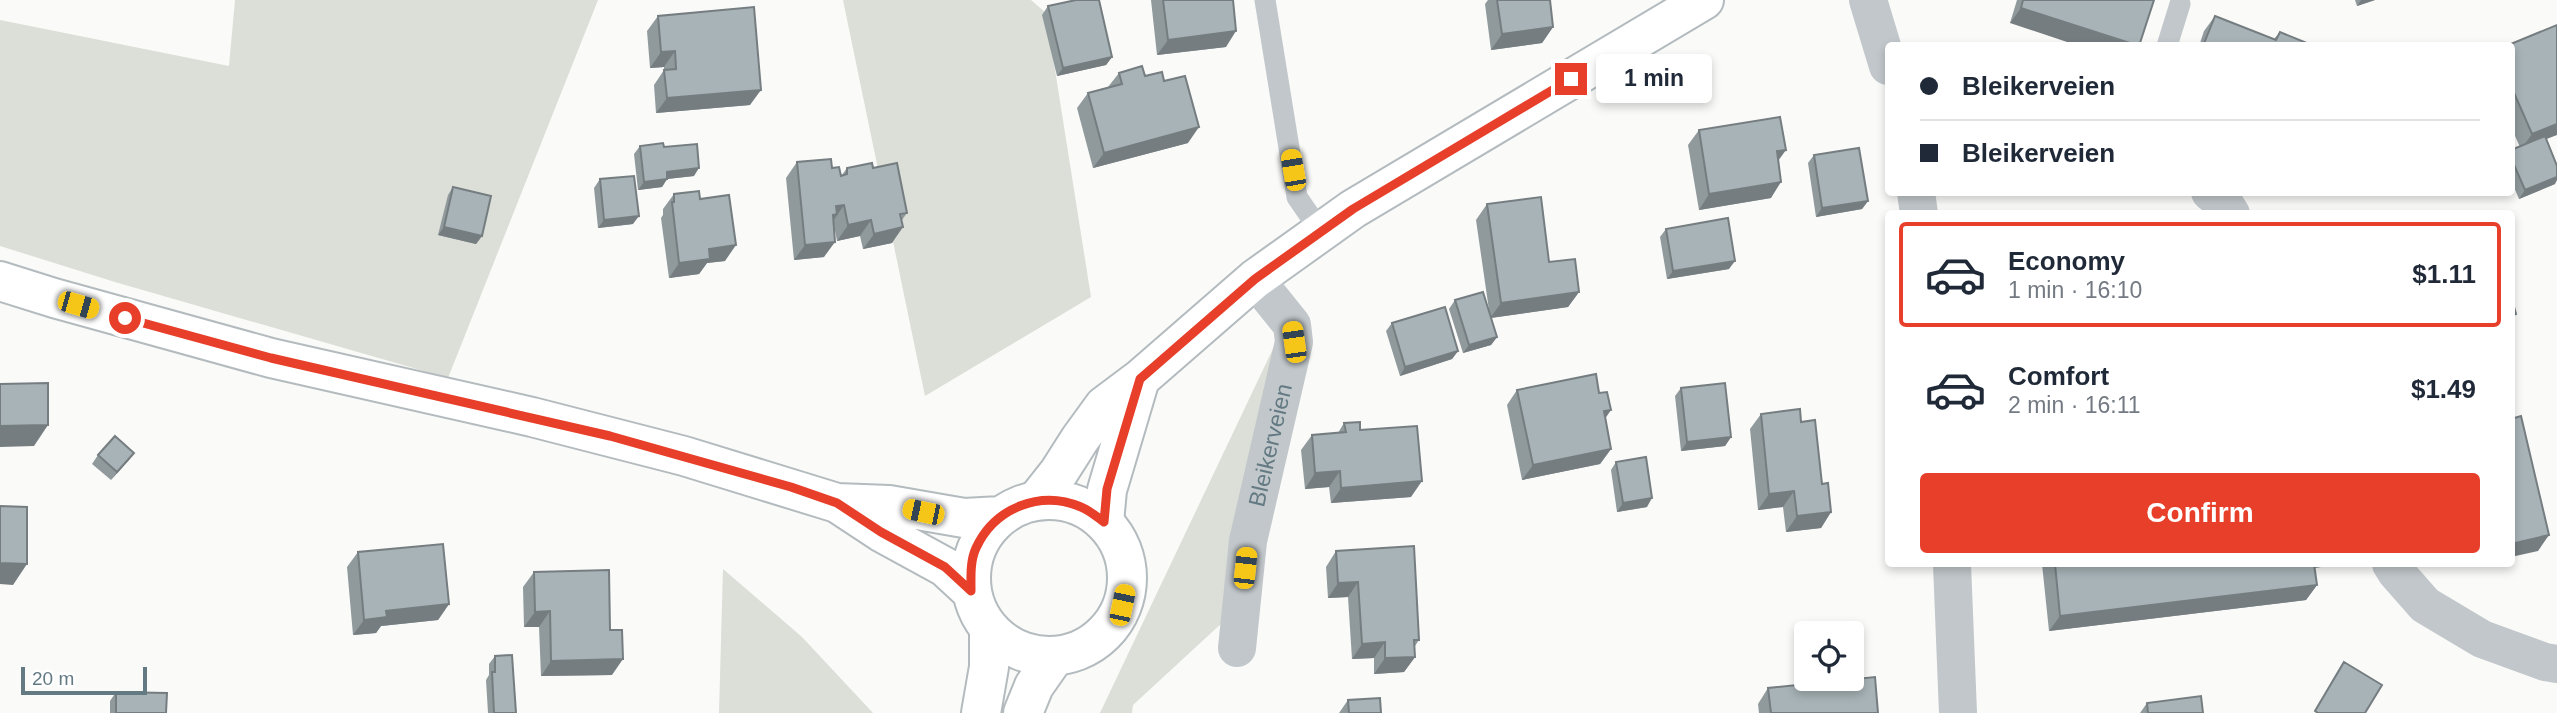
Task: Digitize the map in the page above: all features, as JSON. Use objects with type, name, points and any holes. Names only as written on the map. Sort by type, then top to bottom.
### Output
[{"type":"main road","points":[[1036,501],[1104,406],[1140,379],[1255,279],[1353,209],[1704,0]]},
{"type":"main road","points":[[0,281],[271,358],[660,449],[837,503],[890,505],[964,518],[1001,516]]},
{"type":"main road","points":[[1104,522],[1107,489],[1140,379]]},
{"type":"main road","points":[[1060,500],[1084,508],[1104,522],[1117,540],[1126,561],[1127,583],[1122,605],[1112,625],[1097,641],[1077,652],[1055,656],[1030,655],[1007,645],[989,629],[978,611],[971,591],[971,570],[976,549],[987,531],[1001,516],[1018,506],[1036,501],[1060,500]]},
{"type":"main road","points":[[837,503],[881,532],[945,567],[971,591]]},
{"type":"main road","points":[[981,713],[989,667],[989,629]]},
{"type":"main road","points":[[1023,713],[1034,686],[1055,656]]},
{"type":"street","points":[[1868,0],[1885,56]]},
{"type":"street","points":[[2215,196],[2228,210]]},
{"type":"street","name":"Bleikerveien","points":[[1237,648],[1248,541],[1294,342],[1292,325],[1255,279]]},
{"type":"street","points":[[1952,567],[1958,713]]},
{"type":"street","points":[[2393,567],[2425,606],[2482,639],[2557,664]]},
{"type":"lane","points":[[1265,0],[1297,197],[1321,232]]},
{"type":"lane","points":[[2168,42],[2180,4]]},
{"type":"shaded area","points":[[235,0],[598,0],[448,378],[0,246],[0,20],[229,66]]},
{"type":"shaded area","points":[[843,0],[1031,0],[1046,13],[1091,297],[925,396]]},
{"type":"shaded area","points":[[1279,336],[1223,622],[1133,705],[1132,713],[1100,713]]},
{"type":"shaded area","points":[[723,569],[802,637],[873,713],[719,713]]},
{"type":"building","points":[[1076,0],[1099,0],[1112,57],[1063,68],[1048,6]]},
{"type":"building","points":[[1163,0],[1233,0],[1236,31],[1168,40]]},
{"type":"building","points":[[1497,0],[1550,0],[1553,27],[1502,34]]},
{"type":"building","points":[[2023,0],[2154,0],[2140,42],[2127,42],[2021,8]]},
{"type":"building","points":[[754,7],[761,90],[667,98],[664,70],[676,69],[675,51],[661,52],[658,16]]},
{"type":"building","points":[[2215,16],[2276,40],[2280,32],[2304,42],[2205,42]]},
{"type":"building","points":[[2557,25],[2557,124],[2532,134],[2515,95],[2515,42]]},
{"type":"building","points":[[1142,66],[1145,76],[1162,72],[1164,81],[1185,76],[1199,127],[1104,153],[1088,93],[1122,84],[1119,73]]},
{"type":"building","points":[[1780,117],[1786,150],[1777,151],[1781,182],[1709,194],[1699,130]]},
{"type":"building","points":[[2545,136],[2557,166],[2557,177],[2525,190],[2515,167],[2515,148]]},
{"type":"building","points":[[663,143],[664,147],[697,144],[699,168],[667,172],[667,179],[644,182],[640,146]]},
{"type":"building","points":[[1859,148],[1868,201],[1822,208],[1814,155]]},
{"type":"building","points":[[831,159],[832,168],[839,167],[841,176],[847,174],[847,168],[872,163],[873,168],[897,163],[907,213],[900,214],[903,227],[874,234],[871,220],[848,225],[844,205],[836,206],[837,214],[833,215],[835,242],[805,245],[797,162]]},
{"type":"building","points":[[634,176],[639,216],[604,220],[600,179]]},
{"type":"building","points":[[453,187],[491,196],[482,236],[444,227]]},
{"type":"building","points":[[699,191],[700,199],[729,195],[736,245],[709,249],[710,259],[679,263],[672,202],[674,194]]},
{"type":"building","points":[[1541,197],[1549,262],[1575,259],[1579,292],[1501,303],[1487,204]]},
{"type":"building","points":[[1728,218],[1735,261],[1673,271],[1666,229]]},
{"type":"building","points":[[1483,292],[1497,337],[1469,345],[1455,300]]},
{"type":"building","points":[[1445,307],[1458,351],[1405,367],[1392,323]]},
{"type":"building","points":[[1596,374],[1599,393],[1607,392],[1611,410],[1604,411],[1611,449],[1533,465],[1517,390]]},
{"type":"building","points":[[48,383],[48,425],[0,426],[0,384]]},
{"type":"building","points":[[1725,383],[1731,437],[1687,442],[1681,388]]},
{"type":"building","points":[[1800,409],[1801,422],[1815,420],[1822,484],[1828,483],[1831,512],[1797,516],[1794,491],[1769,494],[1761,414]]},
{"type":"building","points":[[2521,416],[2549,535],[2515,543],[2515,418]]},
{"type":"building","points":[[1360,422],[1360,430],[1417,426],[1422,481],[1341,488],[1340,471],[1315,473],[1312,435],[1346,432],[1344,423]]},
{"type":"building","points":[[115,436],[134,453],[117,472],[98,455]]},
{"type":"building","points":[[1646,457],[1652,498],[1623,503],[1616,462]]},
{"type":"building","points":[[0,506],[27,507],[27,564],[0,563]]},
{"type":"building","points":[[443,544],[449,604],[386,611],[387,617],[364,620],[358,552]]},
{"type":"building","points":[[1414,546],[1419,640],[1414,640],[1415,657],[1385,658],[1385,642],[1362,644],[1358,582],[1338,583],[1336,551]]},
{"type":"building","points":[[2055,567],[2314,567],[2317,585],[2060,616]]},
{"type":"building","points":[[609,570],[610,630],[622,630],[623,659],[551,661],[550,611],[535,612],[534,572]]},
{"type":"building","points":[[512,655],[516,713],[494,713],[492,672],[495,672],[495,656]]},
{"type":"building","points":[[2344,662],[2382,685],[2365,713],[2318,713],[2315,711]]},
{"type":"building","points":[[1875,677],[1878,713],[1771,713],[1768,688],[1794,685],[1794,691],[1864,691],[1864,678]]},
{"type":"building","points":[[116,692],[167,693],[166,713],[116,713]]},
{"type":"building","points":[[2201,696],[2203,713],[2148,713],[2147,703]]},
{"type":"building","points":[[1380,698],[1381,713],[1349,713],[1348,700]]},
{"type":"route","points":[[125,318],[271,358],[610,436],[791,487],[837,503],[881,532],[945,567],[971,591],[971,570],[976,549],[987,531],[1001,516],[1018,506],[1036,501],[1060,500],[1084,508],[1104,522],[1107,489],[1140,379],[1188,335],[1255,279],[1353,209],[1571,79]]}]
